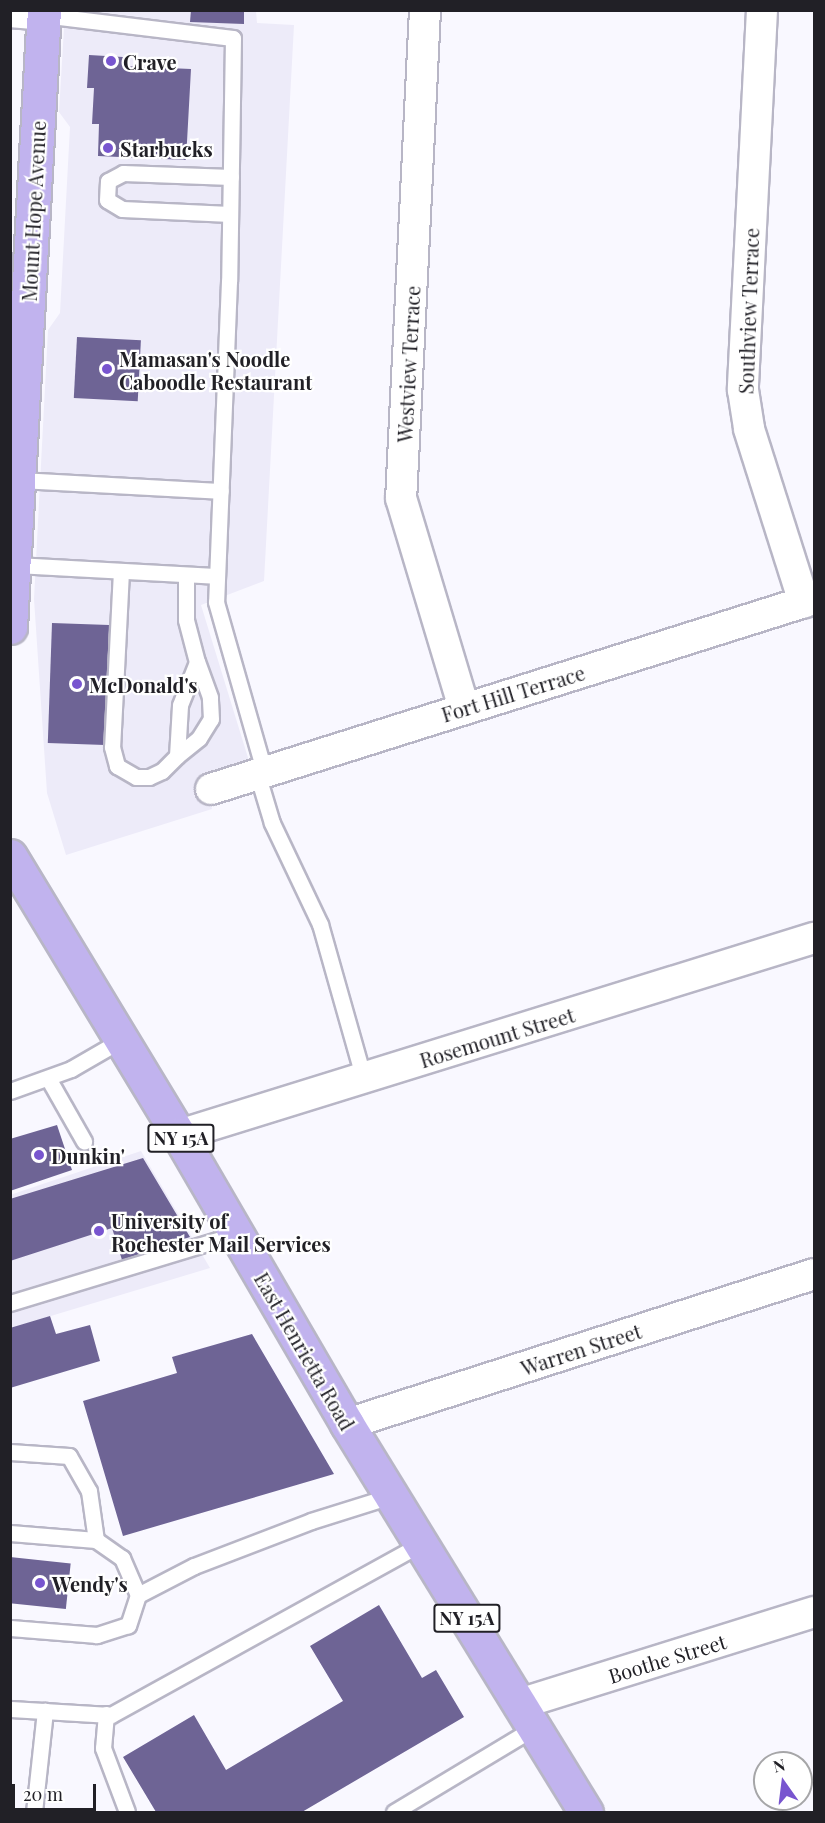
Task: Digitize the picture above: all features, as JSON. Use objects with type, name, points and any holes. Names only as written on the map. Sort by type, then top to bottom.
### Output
[{"type":"main road","name":"Mount Hope Avenue","points":[[10,627],[44,13]]},
{"type":"main road","name":"East Henrietta Road","points":[[10,856],[179,1135],[347,1424],[585,1812]]},
{"type":"street","name":"Westview Terrace","points":[[425,10],[402,498],[464,708]]},
{"type":"street","name":"Southview Terrace","points":[[762,10],[744,399],[749,429],[809,600]]},
{"type":"street","points":[[10,12],[44,13]]},
{"type":"street","name":"Fort Hill Terrace","points":[[211,789],[809,600]]},
{"type":"street","name":"Rosemount Street","points":[[179,1135],[814,938]]},
{"type":"street","name":"Warren Street","points":[[347,1424],[814,1274]]},
{"type":"street","name":"Boothe Street","points":[[527,1716],[814,1612]]},
{"type":"lane","points":[[44,13],[233,38],[230,214],[217,576],[220,625],[273,823],[320,924],[364,1078]]},
{"type":"lane","points":[[230,214],[122,209],[107,200],[108,181],[123,172],[231,177]]},
{"type":"lane","points":[[18,480],[221,491]]},
{"type":"lane","points":[[14,566],[217,576]]},
{"type":"lane","points":[[121,571],[113,755],[117,766],[136,777],[162,771],[199,738],[211,719],[210,697],[197,662],[186,620],[186,574]]},
{"type":"lane","points":[[177,756],[180,705],[197,662]]},
{"type":"lane","points":[[10,1091],[71,1069],[121,1040]]},
{"type":"lane","points":[[48,1078],[84,1141]]},
{"type":"lane","points":[[10,1303],[237,1234]]},
{"type":"lane","points":[[10,1452],[69,1456],[89,1491],[96,1540]]},
{"type":"lane","points":[[138,1595],[194,1566],[311,1521],[391,1496]]},
{"type":"lane","points":[[10,1533],[96,1540],[122,1558],[138,1595],[128,1625],[97,1635],[10,1628]]},
{"type":"lane","points":[[10,1709],[106,1714],[421,1544]]},
{"type":"lane","points":[[34,1812],[45,1711]]},
{"type":"lane","points":[[106,1714],[103,1748],[127,1812]]},
{"type":"lane","points":[[394,1812],[527,1716]]},
{"type":"shaded area","points":[[65,11],[256,11],[257,23],[294,25],[264,581],[201,605],[249,761],[203,778],[212,809],[66,855],[47,793],[34,599],[48,330],[60,313],[70,127],[59,112]]},
{"type":"shaded area","name":"University of Rochester Mail Services","points":[[141,1151],[210,1268],[11,1328],[10,1195]]},
{"type":"building","points":[[191,10],[244,10],[244,24],[190,22]]},
{"type":"building","points":[[89,55],[123,57],[122,66],[191,69],[186,160],[98,156],[99,124],[92,124],[94,88],[87,88]]},
{"type":"building","name":"Mamasan's Noodle Caboodle Restaurant","points":[[77,337],[141,340],[138,401],[74,398]]},
{"type":"building","name":"McDonald's","points":[[52,623],[109,625],[105,745],[48,743]]},
{"type":"building","name":"Dunkin'","points":[[57,1125],[72,1170],[10,1191],[10,1139]]},
{"type":"building","name":"University of Rochester Mail Services","points":[[143,1158],[190,1237],[122,1260],[112,1228],[10,1261],[10,1199]]},
{"type":"building","points":[[50,1316],[56,1334],[90,1325],[100,1361],[10,1388],[10,1328]]},
{"type":"building","points":[[252,1334],[334,1474],[123,1536],[83,1401],[177,1373],[172,1357]]},
{"type":"building","name":"Wendy's","points":[[10,1557],[71,1563],[66,1609],[10,1603]]},
{"type":"building","points":[[379,1605],[422,1678],[436,1670],[464,1717],[302,1812],[156,1812],[123,1757],[194,1715],[226,1770],[343,1701],[310,1646]]},
{"type":"place","name":"Crave","points":[[111,61]]},
{"type":"place","name":"Starbucks","points":[[108,148]]},
{"type":"place","name":"Mamasan's Noodle Caboodle Restaurant","points":[[107,369]]},
{"type":"place","name":"McDonald's","points":[[77,684]]},
{"type":"place","name":"Dunkin'","points":[[39,1155]]},
{"type":"place","name":"University of Rochester Mail Services","points":[[99,1231]]},
{"type":"place","name":"Wendy's","points":[[40,1583]]}]
